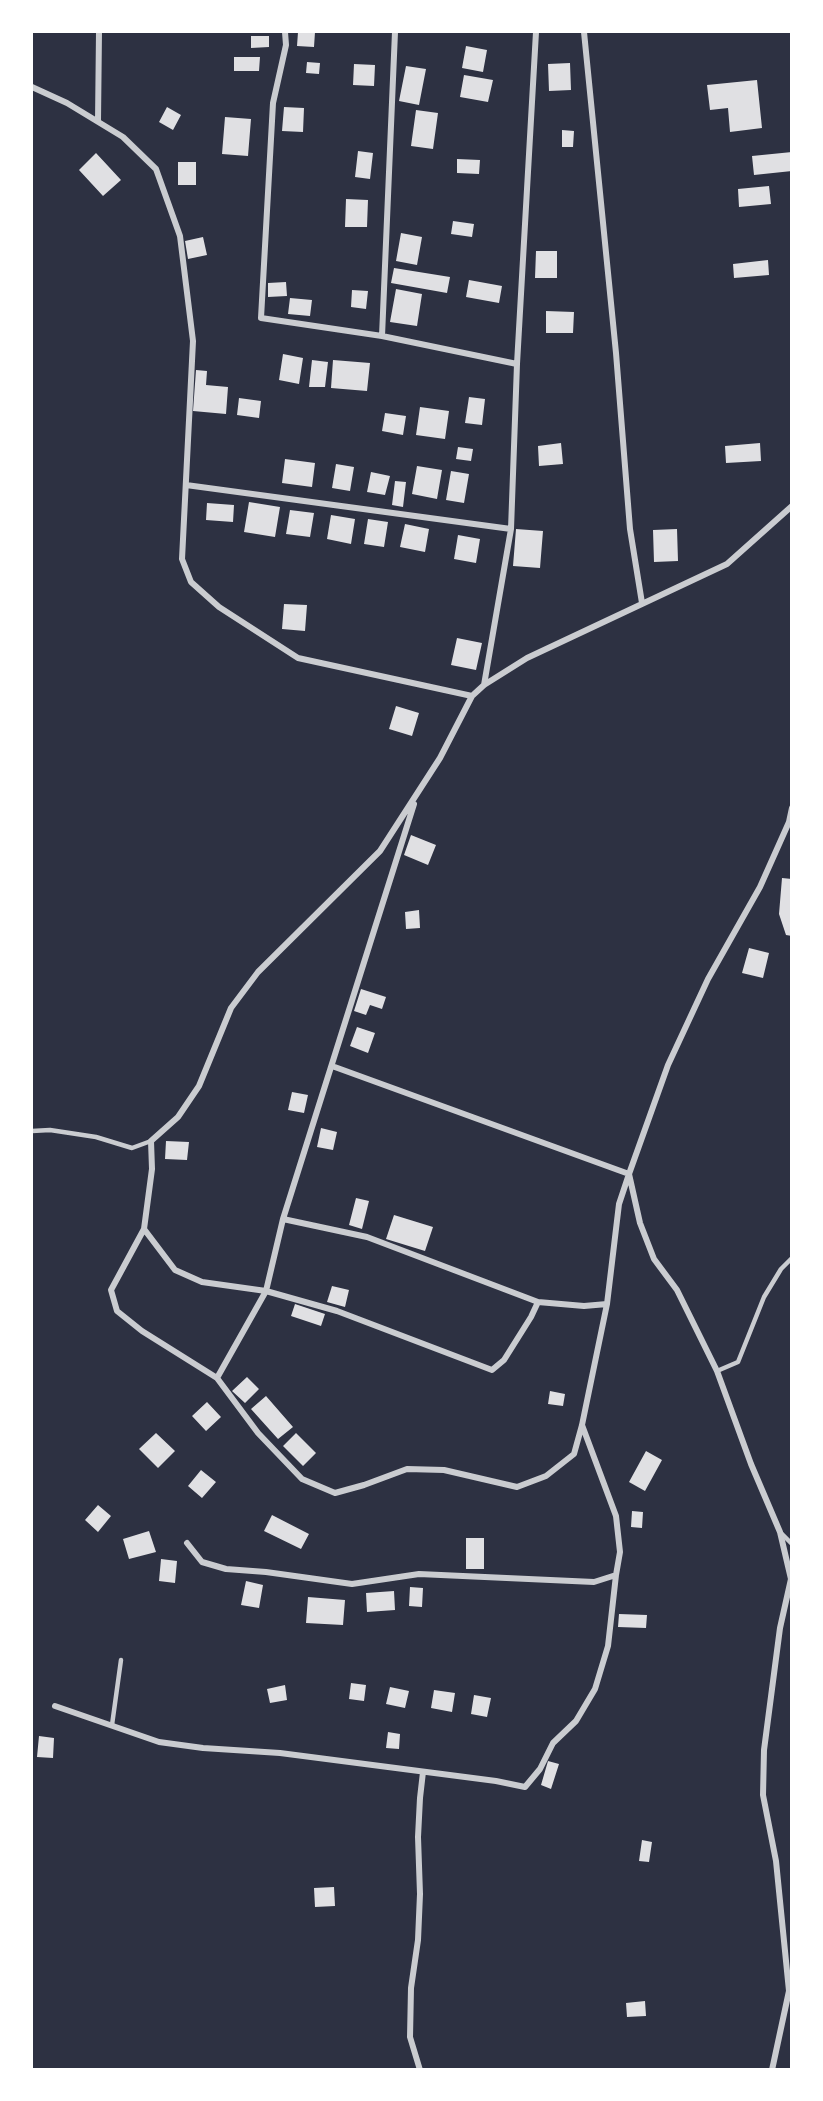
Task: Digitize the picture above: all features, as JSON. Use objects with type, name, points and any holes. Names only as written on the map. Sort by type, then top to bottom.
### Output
[{"type":"street","points":[[98,121],[99,32]]},
{"type":"street","points":[[285,32],[286,45],[273,103],[261,318],[382,336],[517,364]]},
{"type":"street","points":[[382,336],[395,32]]},
{"type":"street","points":[[484,685],[511,529],[517,364],[536,32]]},
{"type":"street","points":[[584,32],[616,353],[630,529],[642,603]]},
{"type":"street","points":[[32,87],[67,103],[123,137],[156,169],[180,236],[193,341],[182,559],[191,582],[219,607],[298,658],[472,696]]},
{"type":"street","points":[[186,485],[511,529]]},
{"type":"street","points":[[792,506],[727,564],[526,657],[484,685],[472,696],[440,758],[380,851],[258,972],[231,1008],[199,1086],[178,1117],[151,1141],[152,1169],[144,1229],[111,1290],[117,1311],[142,1331],[217,1378],[258,1433],[302,1479],[335,1492],[364,1485],[407,1469],[444,1470],[517,1487],[546,1476],[574,1454],[607,1304],[619,1204],[668,1065],[708,979],[760,886],[789,822],[792,808]]},
{"type":"street","points":[[217,1378],[266,1291],[283,1219],[416,798]]},
{"type":"street","points":[[332,1066],[629,1174]]},
{"type":"street","points":[[629,1174],[640,1223],[654,1259],[677,1290],[717,1371],[751,1464],[780,1532],[791,1579],[780,1628],[764,1750],[763,1795],[776,1861],[789,1991],[772,2070]]},
{"type":"street","points":[[283,1219],[367,1237],[538,1302],[584,1306],[607,1304]]},
{"type":"street","points":[[144,1229],[175,1270],[201,1282],[266,1291],[337,1311],[492,1370],[504,1360],[538,1302]]},
{"type":"street","points":[[55,1706],[159,1742],[202,1748],[280,1753],[496,1781],[525,1787],[540,1769],[553,1743],[576,1721],[595,1689],[608,1646],[620,1552],[616,1516],[582,1425]]},
{"type":"street","points":[[187,1543],[202,1562],[226,1569],[352,1584],[419,1574],[594,1582],[616,1575]]},
{"type":"street","points":[[420,2070],[410,2037],[411,1988],[419,1929],[418,1837],[423,1772]]},
{"type":"lane","points":[[32,1131],[50,1130],[96,1137],[132,1148],[151,1141]]},
{"type":"lane","points":[[717,1371],[738,1362],[764,1297],[781,1269],[792,1258]]},
{"type":"lane","points":[[780,1532],[792,1544]]},
{"type":"lane","points":[[112,1725],[121,1660]]},
{"type":"building","points":[[298,32],[315,32],[314,47],[297,46]]},
{"type":"building","points":[[251,36],[269,36],[269,47],[251,48]]},
{"type":"building","points":[[466,46],[487,50],[483,72],[462,68]]},
{"type":"building","points":[[234,57],[260,57],[259,71],[234,71]]},
{"type":"building","points":[[307,62],[320,63],[319,74],[306,73]]},
{"type":"building","points":[[570,63],[571,90],[549,91],[548,64]]},
{"type":"building","points":[[354,64],[375,65],[374,86],[353,85]]},
{"type":"building","points":[[406,66],[426,69],[419,105],[399,101]]},
{"type":"building","points":[[464,75],[493,80],[488,102],[460,97]]},
{"type":"building","points":[[757,80],[762,128],[730,132],[728,108],[710,110],[707,85]]},
{"type":"building","points":[[167,107],[181,115],[173,130],[159,122]]},
{"type":"building","points":[[284,107],[304,108],[303,132],[282,131]]},
{"type":"building","points":[[416,110],[438,113],[433,149],[411,146]]},
{"type":"building","points":[[225,117],[251,119],[248,156],[222,154]]},
{"type":"building","points":[[562,130],[574,131],[573,147],[562,147]]},
{"type":"building","points":[[358,151],[373,153],[370,179],[355,177]]},
{"type":"building","points":[[792,152],[792,171],[754,175],[752,156]]},
{"type":"building","points":[[96,153],[121,180],[103,196],[79,170]]},
{"type":"building","points":[[457,159],[480,160],[479,174],[457,173]]},
{"type":"building","points":[[178,162],[196,162],[196,185],[178,185]]},
{"type":"building","points":[[769,186],[771,204],[739,207],[738,189]]},
{"type":"building","points":[[346,199],[368,200],[367,227],[345,227]]},
{"type":"building","points":[[453,221],[474,224],[472,237],[451,234]]},
{"type":"building","points":[[401,233],[422,237],[417,265],[396,261]]},
{"type":"building","points":[[203,237],[207,255],[188,259],[185,241]]},
{"type":"building","points":[[536,251],[557,251],[557,278],[535,278]]},
{"type":"building","points":[[768,260],[769,275],[734,278],[733,264]]},
{"type":"building","points":[[394,268],[450,277],[447,293],[391,283]]},
{"type":"building","points":[[469,280],[502,286],[499,303],[466,297]]},
{"type":"building","points":[[286,282],[287,296],[268,297],[268,283]]},
{"type":"building","points":[[396,289],[422,294],[417,326],[390,322]]},
{"type":"building","points":[[352,290],[368,291],[366,309],[351,307]]},
{"type":"building","points":[[290,298],[312,300],[310,316],[288,314]]},
{"type":"building","points":[[546,311],[574,312],[573,333],[546,333]]},
{"type":"building","points":[[283,354],[303,358],[299,384],[279,380]]},
{"type":"building","points":[[312,360],[328,362],[325,387],[309,387]]},
{"type":"building","points":[[333,360],[370,363],[367,391],[331,388]]},
{"type":"building","points":[[196,370],[207,371],[206,385],[228,387],[226,414],[193,411]]},
{"type":"building","points":[[469,397],[485,399],[482,425],[465,423]]},
{"type":"building","points":[[239,398],[261,401],[259,418],[237,415]]},
{"type":"building","points":[[420,407],[449,411],[445,439],[416,435]]},
{"type":"building","points":[[385,413],[406,416],[403,435],[382,431]]},
{"type":"building","points":[[561,443],[563,464],[539,466],[538,446]]},
{"type":"building","points":[[760,443],[761,461],[726,463],[725,446]]},
{"type":"building","points":[[458,447],[473,449],[471,461],[456,459]]},
{"type":"building","points":[[285,459],[315,463],[312,487],[282,483]]},
{"type":"building","points":[[336,464],[354,467],[350,491],[332,488]]},
{"type":"building","points":[[417,466],[442,470],[437,499],[412,494]]},
{"type":"building","points":[[451,471],[469,474],[464,503],[446,500]]},
{"type":"building","points":[[371,472],[390,476],[385,495],[367,492]]},
{"type":"building","points":[[395,481],[406,482],[403,507],[392,505]]},
{"type":"building","points":[[249,502],[280,507],[275,537],[244,532]]},
{"type":"building","points":[[207,503],[234,505],[233,522],[206,520]]},
{"type":"building","points":[[290,510],[314,513],[310,537],[286,534]]},
{"type":"building","points":[[331,515],[355,519],[351,544],[327,539]]},
{"type":"building","points":[[368,519],[388,522],[384,547],[364,544]]},
{"type":"building","points":[[405,524],[429,529],[425,552],[400,547]]},
{"type":"building","points":[[516,529],[543,531],[540,568],[513,566]]},
{"type":"building","points":[[677,529],[678,561],[654,562],[653,530]]},
{"type":"building","points":[[458,535],[480,539],[476,563],[454,559]]},
{"type":"building","points":[[284,604],[307,605],[305,631],[282,629]]},
{"type":"building","points":[[457,638],[482,643],[476,670],[451,665]]},
{"type":"building","points":[[396,706],[419,713],[412,736],[389,729]]},
{"type":"building","points":[[411,835],[436,845],[428,865],[404,855]]},
{"type":"building","points":[[782,878],[792,879],[792,936],[786,935],[779,914]]},
{"type":"building","points":[[419,910],[420,928],[406,929],[405,912]]},
{"type":"building","points":[[749,948],[769,953],[763,978],[742,973]]},
{"type":"building","points":[[361,989],[386,997],[382,1009],[370,1005],[366,1015],[354,1011]]},
{"type":"building","points":[[357,1027],[375,1033],[368,1053],[350,1046]]},
{"type":"building","points":[[292,1092],[308,1095],[304,1113],[288,1110]]},
{"type":"building","points":[[321,1128],[337,1132],[333,1150],[317,1147]]},
{"type":"building","points":[[166,1141],[189,1142],[187,1160],[165,1159]]},
{"type":"building","points":[[356,1198],[369,1201],[362,1229],[349,1225]]},
{"type":"building","points":[[394,1215],[433,1227],[425,1251],[386,1239]]},
{"type":"building","points":[[332,1286],[349,1290],[345,1307],[327,1302]]},
{"type":"building","points":[[295,1304],[325,1314],[321,1326],[291,1316]]},
{"type":"building","points":[[247,1377],[259,1389],[245,1403],[232,1391]]},
{"type":"building","points":[[550,1391],[565,1394],[563,1406],[548,1404]]},
{"type":"building","points":[[266,1396],[293,1427],[278,1439],[251,1409]]},
{"type":"building","points":[[207,1402],[221,1417],[206,1431],[192,1416]]},
{"type":"building","points":[[156,1433],[175,1451],[158,1468],[139,1449]]},
{"type":"building","points":[[296,1433],[316,1453],[303,1466],[283,1446]]},
{"type":"building","points":[[646,1451],[662,1460],[645,1491],[629,1482]]},
{"type":"building","points":[[201,1470],[216,1482],[202,1498],[188,1486]]},
{"type":"building","points":[[98,1505],[111,1516],[98,1532],[85,1520]]},
{"type":"building","points":[[632,1511],[643,1512],[642,1528],[631,1527]]},
{"type":"building","points":[[272,1515],[309,1534],[301,1549],[264,1531]]},
{"type":"building","points":[[149,1531],[156,1552],[129,1559],[123,1539]]},
{"type":"building","points":[[466,1538],[484,1538],[484,1569],[466,1569]]},
{"type":"building","points":[[161,1559],[177,1561],[175,1583],[159,1581]]},
{"type":"building","points":[[246,1581],[263,1585],[259,1608],[241,1605]]},
{"type":"building","points":[[410,1587],[423,1588],[422,1607],[409,1606]]},
{"type":"building","points":[[394,1591],[395,1610],[367,1612],[366,1593]]},
{"type":"building","points":[[308,1597],[345,1600],[343,1625],[306,1623]]},
{"type":"building","points":[[619,1614],[647,1615],[646,1628],[618,1627]]},
{"type":"building","points":[[351,1683],[366,1685],[364,1701],[349,1699]]},
{"type":"building","points":[[285,1685],[287,1700],[270,1703],[267,1689]]},
{"type":"building","points":[[390,1687],[409,1691],[405,1708],[386,1704]]},
{"type":"building","points":[[434,1690],[455,1693],[452,1712],[431,1708]]},
{"type":"building","points":[[474,1695],[491,1698],[487,1717],[471,1714]]},
{"type":"building","points":[[388,1732],[400,1734],[399,1749],[386,1748]]},
{"type":"building","points":[[39,1736],[54,1738],[53,1758],[37,1757]]},
{"type":"building","points":[[548,1761],[559,1764],[551,1789],[541,1785]]},
{"type":"building","points":[[642,1840],[652,1842],[649,1862],[639,1861]]},
{"type":"building","points":[[334,1887],[335,1906],[315,1907],[314,1888]]},
{"type":"building","points":[[645,2001],[646,2016],[627,2017],[626,2003]]}]
